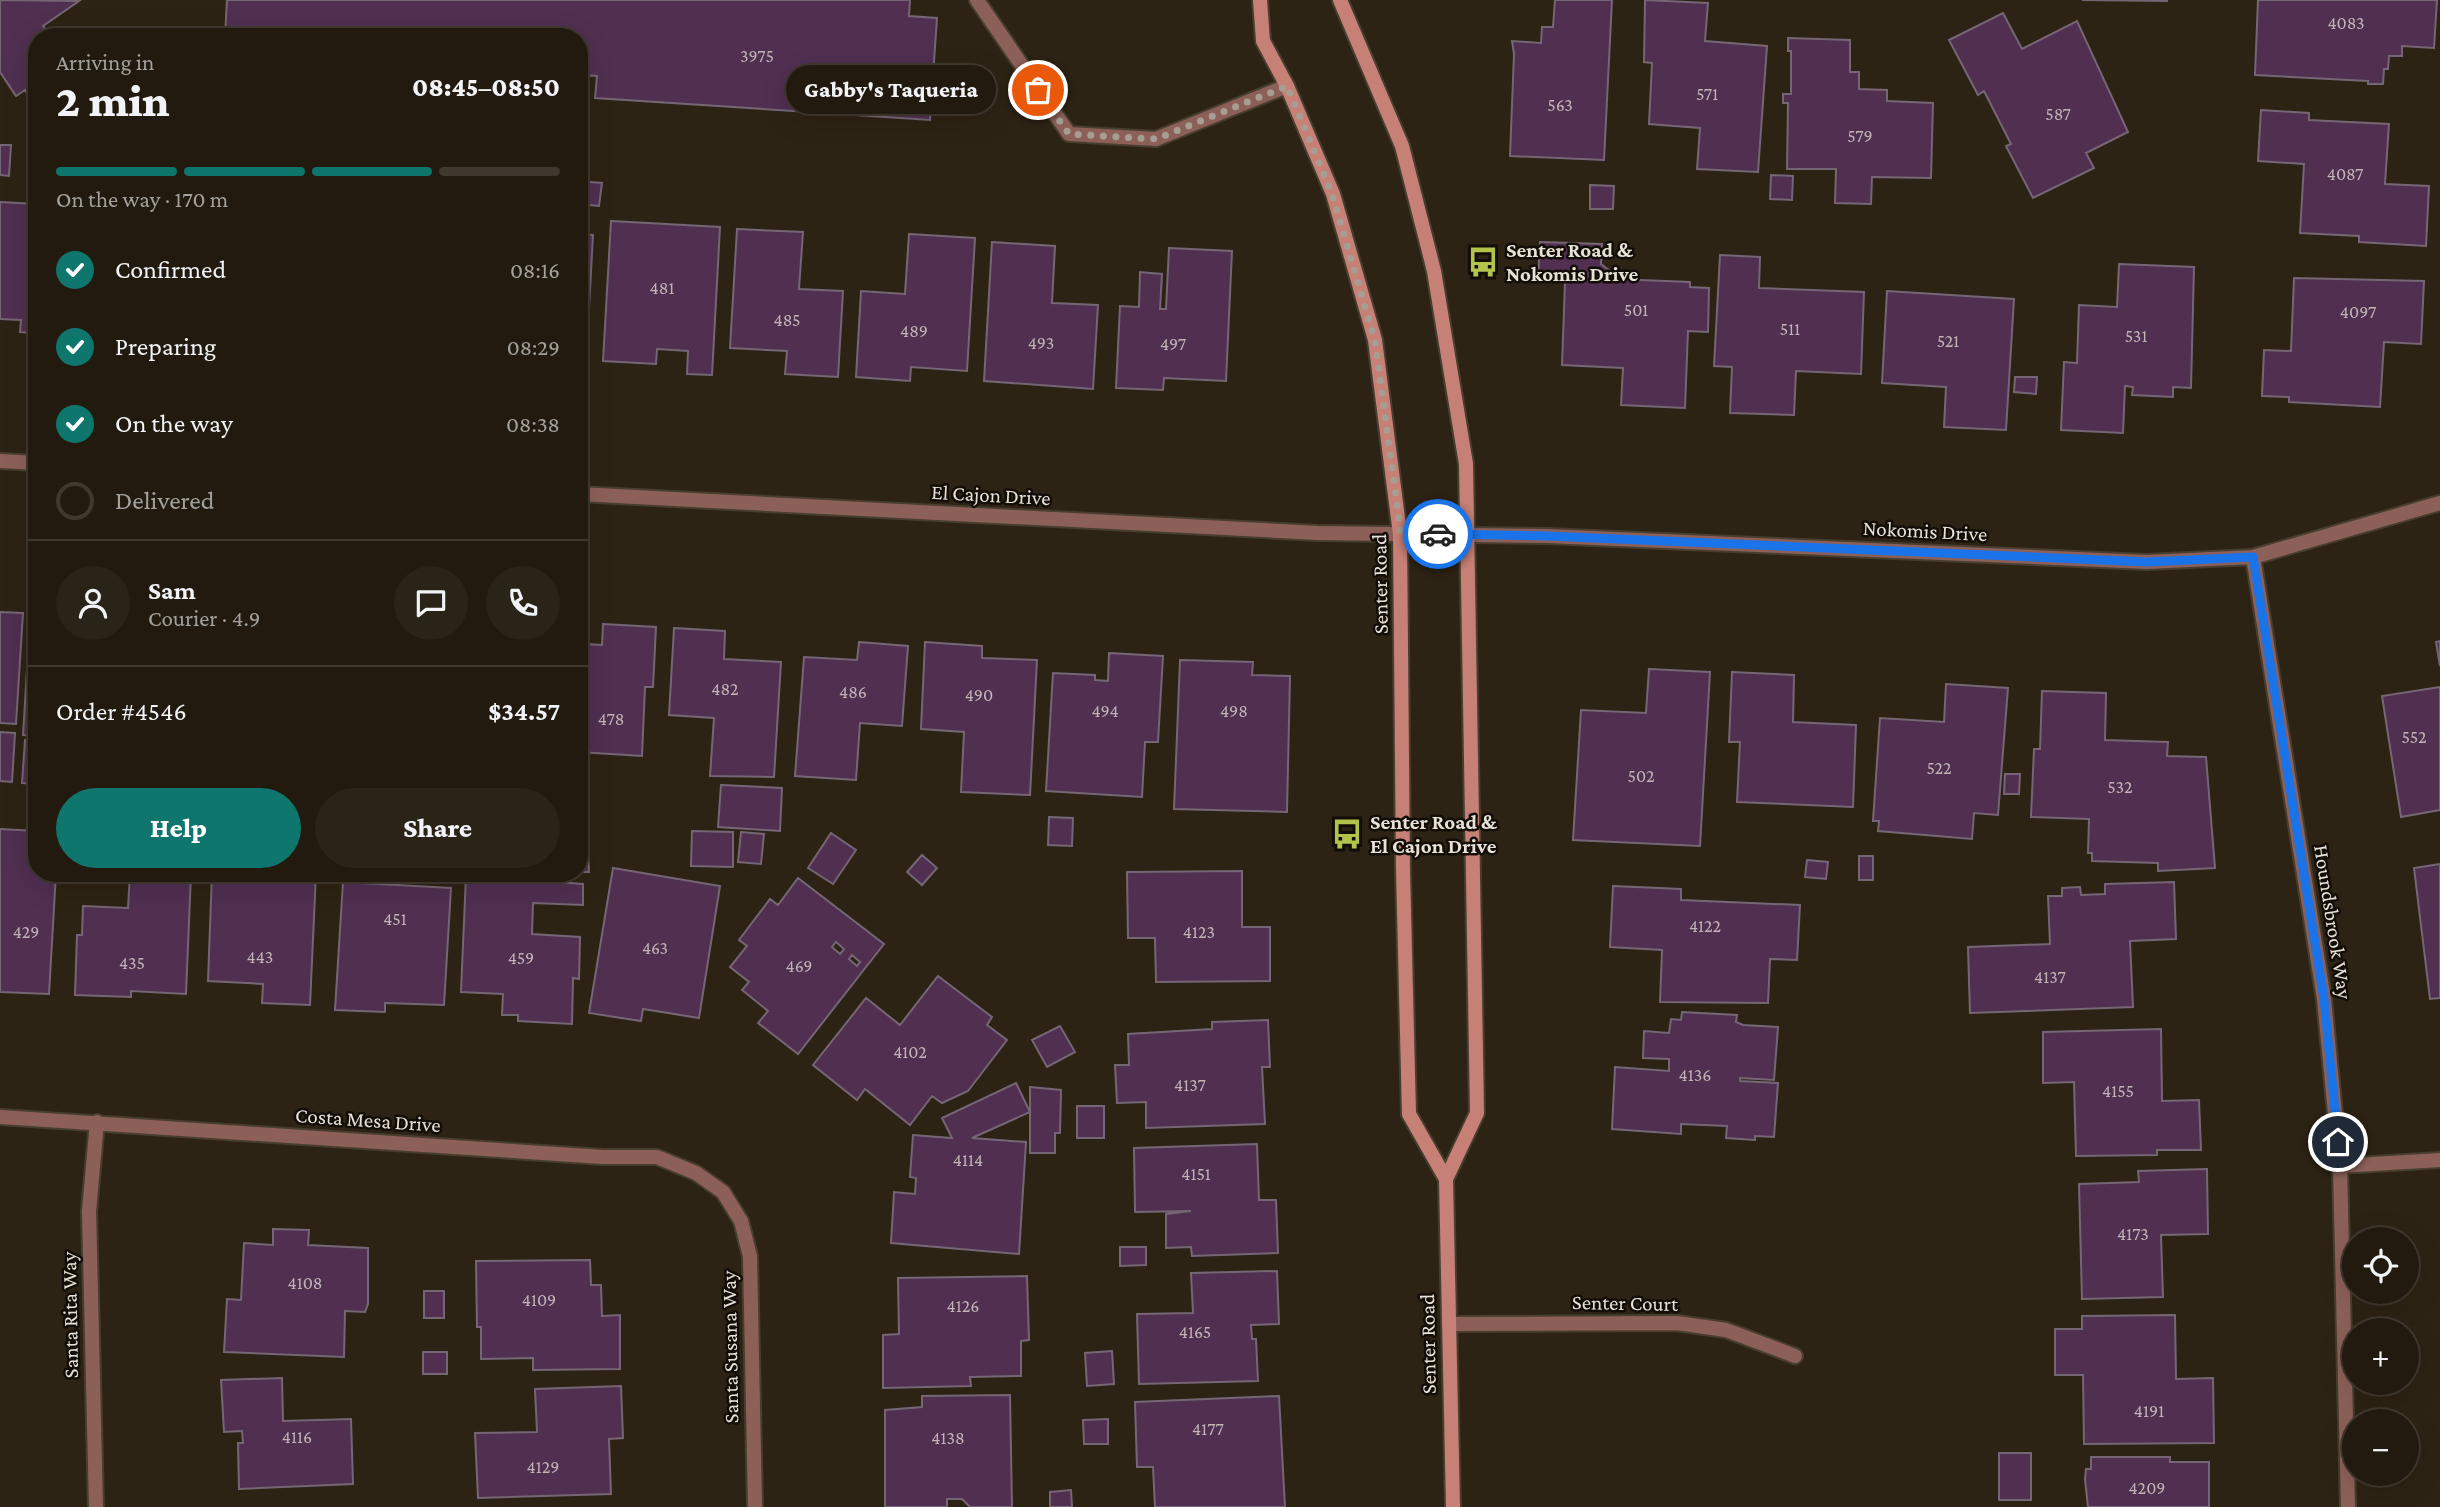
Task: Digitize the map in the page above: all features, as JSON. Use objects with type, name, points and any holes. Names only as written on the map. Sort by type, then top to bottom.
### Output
[{"type":"main road","name":"Senter Road","points":[[1260,0],[1263,41],[1287,86],[1332,194],[1375,341],[1401,534],[1409,1114],[1446,1179]]},
{"type":"main road","name":"Senter Road","points":[[1340,0],[1402,146],[1434,271],[1466,464],[1477,1112],[1446,1179],[1453,1507]]},
{"type":"street","points":[[977,0],[1069,134],[1156,139],[1287,86]]},
{"type":"street","points":[[0,461],[28,463]]},
{"type":"street","name":"El Cajon Drive","points":[[588,494],[1318,533],[1401,534]]},
{"type":"street","name":"Nokomis Drive","points":[[1401,534],[2147,562],[2253,557],[2440,503]]},
{"type":"street","name":"Houndsbrook Way","points":[[2253,557],[2324,999],[2340,1166],[2348,1507]]},
{"type":"street","name":"Costa Mesa Drive","points":[[0,1117],[603,1157],[656,1157],[696,1173],[723,1192]]},
{"type":"street","name":"Santa Rita Way","points":[[96,1507],[89,1210],[97,1122]]},
{"type":"street","points":[[2340,1166],[2440,1160]]},
{"type":"street","name":"Santa Susana Way","points":[[723,1192],[741,1221],[750,1256],[755,1507]]},
{"type":"street","name":"Senter Court","points":[[1448,1324],[1677,1323],[1726,1330],[1795,1356]]},
{"type":"building","points":[[0,0],[79,1],[43,26],[44,28],[28,28],[28,95],[25,90],[16,96],[0,72]]},
{"type":"building","points":[[227,0],[910,0],[909,16],[937,18],[930,120],[595,98],[597,76],[588,76],[588,28],[225,28]]},
{"type":"building","points":[[1555,0],[1612,0],[1604,160],[1510,156],[1514,54],[1512,41],[1541,43],[1542,27],[1553,27]]},
{"type":"building","points":[[1645,0],[1708,3],[1705,41],[1767,46],[1758,172],[1697,169],[1700,128],[1649,124],[1652,63],[1644,62]]},
{"type":"building","points":[[2082,0],[2167,0],[2167,1]]},
{"type":"building","points":[[2258,0],[2437,0],[2434,48],[2402,46],[2402,56],[2389,56],[2388,69],[2384,69],[2383,84],[2255,75]]},
{"type":"building","points":[[2003,13],[2022,49],[2077,21],[2128,132],[2086,153],[2094,168],[2033,198],[2006,146],[2011,144],[1984,91],[1978,95],[1949,40]]},
{"type":"building","points":[[1788,38],[1850,40],[1850,72],[1859,72],[1859,89],[1887,90],[1887,101],[1933,103],[1931,178],[1872,177],[1871,204],[1835,203],[1836,169],[1787,169],[1788,103],[1783,103],[1783,94],[1791,94],[1791,51],[1788,51]]},
{"type":"building","points":[[2261,110],[2309,113],[2309,120],[2389,124],[2385,184],[2429,186],[2426,246],[2359,242],[2359,236],[2300,233],[2304,164],[2258,161]]},
{"type":"building","points":[[0,145],[11,145],[9,176],[0,175]]},
{"type":"building","points":[[1771,175],[1793,176],[1792,200],[1770,199]]},
{"type":"building","points":[[588,182],[602,183],[599,206],[588,205]]},
{"type":"building","points":[[1590,185],[1614,186],[1613,209],[1590,209]]},
{"type":"building","points":[[0,202],[28,204],[28,332],[20,332],[21,320],[0,319]]},
{"type":"building","points":[[611,221],[720,227],[712,375],[687,374],[688,351],[657,349],[656,364],[603,361]]},
{"type":"building","points":[[737,229],[803,232],[799,289],[843,291],[838,377],[785,374],[787,351],[730,348]]},
{"type":"building","points":[[909,234],[975,238],[967,371],[911,367],[910,381],[856,377],[861,291],[905,294]]},
{"type":"building","points":[[588,235],[593,235],[588,326]]},
{"type":"building","points":[[992,242],[1055,246],[1052,303],[1098,305],[1093,389],[984,381]]},
{"type":"building","points":[[1540,242],[1602,244],[1601,264],[1615,275],[1615,279],[1690,282],[1690,287],[1709,288],[1708,332],[1688,331],[1685,408],[1621,405],[1623,368],[1562,365],[1565,282],[1538,281]]},
{"type":"building","points":[[1169,248],[1232,251],[1226,381],[1164,378],[1163,390],[1116,388],[1120,306],[1139,307],[1140,272],[1162,274],[1160,309],[1166,309]]},
{"type":"building","points":[[1720,255],[1760,257],[1759,288],[1864,292],[1861,374],[1796,371],[1794,415],[1730,413],[1732,367],[1714,366]]},
{"type":"building","points":[[2119,264],[2194,267],[2191,388],[2173,387],[2173,397],[2132,395],[2133,387],[2125,386],[2123,433],[2061,430],[2064,362],[2077,363],[2079,305],[2117,307]]},
{"type":"building","points":[[2294,278],[2424,281],[2421,344],[2384,342],[2380,407],[2289,402],[2289,397],[2262,396],[2264,350],[2291,351]]},
{"type":"building","points":[[1887,291],[2014,299],[2006,430],[1944,427],[1946,387],[1882,383]]},
{"type":"building","points":[[2015,377],[2037,377],[2036,394],[2014,392]]},
{"type":"building","points":[[0,612],[23,613],[16,724],[0,723]]},
{"type":"building","points":[[603,624],[656,627],[653,687],[645,687],[642,756],[588,753],[588,644],[602,645]]},
{"type":"building","points":[[674,628],[725,631],[724,659],[781,662],[774,777],[710,776],[714,718],[669,715]]},
{"type":"building","points":[[2440,641],[2440,666],[2436,642]]},
{"type":"building","points":[[859,642],[908,646],[902,726],[860,723],[856,780],[795,776],[804,657],[857,660]]},
{"type":"building","points":[[925,642],[982,646],[982,658],[1037,660],[1030,795],[961,792],[964,732],[921,729]]},
{"type":"building","points":[[28,653],[28,735],[23,735]]},
{"type":"building","points":[[1109,653],[1163,656],[1158,742],[1145,742],[1142,797],[1046,791],[1053,673],[1095,675],[1095,680],[1108,681]]},
{"type":"building","points":[[1180,660],[1253,662],[1252,675],[1290,676],[1287,812],[1174,809]]},
{"type":"building","points":[[1649,669],[1710,672],[1700,846],[1573,840],[1581,710],[1646,713]]},
{"type":"building","points":[[1732,672],[1794,675],[1793,722],[1856,725],[1853,807],[1737,802],[1740,742],[1729,742]]},
{"type":"building","points":[[1946,684],[2008,688],[1998,815],[1974,813],[1972,839],[1878,831],[1879,821],[1873,821],[1880,718],[1944,722]]},
{"type":"building","points":[[2440,687],[2440,810],[2401,817],[2382,696]]},
{"type":"building","points":[[2042,691],[2106,693],[2105,740],[2168,742],[2167,756],[2206,757],[2215,868],[2158,871],[2158,863],[2092,861],[2092,853],[2088,853],[2089,819],[2031,817],[2034,749],[2040,749]]},
{"type":"building","points":[[0,732],[15,733],[12,782],[0,781]]},
{"type":"building","points":[[25,740],[28,740],[28,783],[22,783]]},
{"type":"building","points":[[2005,774],[2020,774],[2019,794],[2004,794]]},
{"type":"building","points":[[721,785],[782,788],[780,831],[718,827]]},
{"type":"building","points":[[1049,817],[1073,818],[1072,846],[1048,845]]},
{"type":"building","points":[[0,829],[28,831],[28,882],[55,882],[49,994],[0,992]]},
{"type":"building","points":[[692,831],[733,832],[733,867],[691,866]]},
{"type":"building","points":[[741,832],[764,834],[761,864],[738,862]]},
{"type":"building","points":[[831,833],[856,850],[833,884],[808,868]]},
{"type":"building","points":[[922,855],[937,868],[922,885],[907,872]]},
{"type":"building","points":[[1859,856],[1873,856],[1873,880],[1859,880]]},
{"type":"building","points":[[1807,860],[1828,862],[1826,879],[1805,877]]},
{"type":"building","points":[[2440,864],[2440,998],[2430,999],[2414,868]]},
{"type":"building","points":[[613,868],[720,886],[699,1018],[643,1009],[641,1021],[589,1013]]},
{"type":"building","points":[[1242,871],[1242,927],[1270,927],[1270,981],[1156,982],[1155,938],[1128,938],[1127,872]]},
{"type":"building","points":[[798,878],[884,944],[798,1054],[758,1023],[768,1011],[742,990],[749,982],[730,967],[747,946],[739,940],[770,899],[778,905]],"holes":[[[836,942],[844,949],[840,954],[832,947]],[[852,955],[860,962],[857,966],[849,959]]]},
{"type":"building","points":[[129,882],[191,882],[186,994],[131,991],[131,997],[75,995],[77,935],[82,935],[83,906],[128,908]]},
{"type":"building","points":[[212,882],[316,882],[310,1005],[262,1003],[263,984],[208,981]]},
{"type":"building","points":[[343,882],[451,888],[444,1005],[385,1003],[385,1012],[335,1010]]},
{"type":"building","points":[[466,882],[583,884],[583,905],[533,903],[532,934],[580,937],[579,979],[573,978],[572,1024],[518,1021],[518,1015],[502,1015],[503,994],[461,992]]},
{"type":"building","points":[[2174,882],[2176,939],[2130,941],[2133,1007],[1970,1013],[1968,947],[2050,944],[2048,896],[2062,896],[2062,888],[2080,887],[2081,895],[2105,894],[2105,884]]},
{"type":"building","points":[[1613,886],[1681,889],[1681,900],[1800,905],[1797,960],[1770,959],[1768,1003],[1660,1002],[1662,950],[1610,947]]},
{"type":"building","points":[[938,976],[992,1017],[987,1025],[1007,1040],[968,1091],[942,1103],[932,1096],[910,1125],[865,1089],[857,1100],[813,1065],[866,998],[900,1025]]},
{"type":"building","points":[[1682,1012],[1737,1015],[1736,1022],[1743,1025],[1778,1027],[1774,1080],[1740,1078],[1740,1081],[1778,1083],[1774,1137],[1755,1136],[1755,1140],[1726,1138],[1727,1126],[1681,1124],[1681,1134],[1612,1129],[1615,1067],[1669,1071],[1669,1059],[1643,1058],[1644,1031],[1669,1033],[1671,1019],[1681,1020]]},
{"type":"building","points":[[1268,1020],[1270,1067],[1262,1067],[1265,1124],[1146,1128],[1146,1102],[1117,1103],[1115,1065],[1129,1065],[1128,1034],[1212,1029],[1212,1022]]},
{"type":"building","points":[[1060,1026],[1075,1052],[1047,1067],[1032,1040]]},
{"type":"building","points":[[2161,1029],[2162,1101],[2199,1100],[2201,1150],[2157,1150],[2157,1155],[2076,1156],[2074,1082],[2043,1083],[2043,1032]]},
{"type":"building","points":[[1016,1083],[1030,1112],[972,1138],[1026,1142],[1019,1254],[891,1243],[894,1192],[915,1194],[916,1178],[910,1177],[913,1135],[952,1138],[942,1118]]},
{"type":"building","points":[[1030,1087],[1061,1090],[1060,1133],[1055,1133],[1055,1153],[1030,1153]]},
{"type":"building","points":[[1077,1106],[1104,1106],[1104,1138],[1077,1138]]},
{"type":"building","points":[[1257,1144],[1259,1200],[1276,1200],[1278,1253],[1192,1256],[1191,1247],[1166,1248],[1166,1214],[1191,1211],[1135,1212],[1134,1148]]},
{"type":"building","points":[[2207,1169],[2208,1234],[2161,1235],[2163,1297],[2082,1299],[2079,1184],[2139,1182],[2138,1171]]},
{"type":"building","points":[[273,1229],[309,1230],[308,1245],[368,1248],[368,1304],[365,1312],[345,1311],[344,1357],[224,1352],[227,1299],[241,1300],[244,1243],[273,1245]]},
{"type":"building","points":[[1120,1247],[1146,1247],[1146,1265],[1120,1266]]},
{"type":"building","points":[[590,1260],[591,1285],[601,1285],[602,1316],[620,1315],[620,1369],[533,1370],[533,1358],[481,1359],[481,1327],[477,1327],[476,1261]]},
{"type":"building","points":[[1277,1271],[1279,1324],[1251,1325],[1252,1339],[1256,1339],[1258,1381],[1139,1384],[1137,1314],[1193,1313],[1191,1273]]},
{"type":"building","points":[[1027,1276],[1029,1340],[1021,1341],[1021,1376],[970,1377],[971,1386],[883,1388],[883,1335],[899,1334],[898,1278]]},
{"type":"building","points":[[424,1291],[444,1291],[444,1318],[424,1318]]},
{"type":"building","points":[[2175,1315],[2176,1379],[2213,1378],[2214,1443],[2084,1444],[2083,1375],[2055,1375],[2055,1329],[2082,1329],[2082,1316]]},
{"type":"building","points":[[1112,1351],[1114,1384],[1087,1386],[1085,1353]]},
{"type":"building","points":[[423,1352],[447,1352],[447,1374],[423,1374]]},
{"type":"building","points":[[282,1378],[283,1421],[351,1419],[353,1484],[239,1489],[238,1443],[243,1443],[242,1431],[224,1432],[221,1380]]},
{"type":"building","points":[[621,1386],[623,1438],[609,1439],[611,1494],[478,1498],[475,1433],[537,1432],[535,1389]]},
{"type":"building","points":[[1010,1395],[1012,1507],[970,1507],[962,1499],[947,1499],[947,1507],[885,1507],[885,1410],[922,1407],[922,1396]]},
{"type":"building","points":[[1279,1396],[1285,1507],[1155,1507],[1153,1467],[1137,1467],[1135,1402]]},
{"type":"building","points":[[1108,1419],[1108,1444],[1084,1444],[1083,1420]]},
{"type":"building","points":[[1999,1453],[2031,1453],[2031,1500],[1999,1500]]},
{"type":"building","points":[[2091,1457],[2170,1457],[2170,1462],[2209,1462],[2209,1507],[2088,1507],[2085,1479],[2086,1469],[2091,1469]]},
{"type":"building","points":[[1071,1490],[1072,1507],[1050,1507],[1050,1492]]},
{"type":"way so far","points":[[1038,90],[1069,134],[1156,139],[1287,86],[1332,194],[1375,341],[1401,534],[1438,534]]},
{"type":"place","name":"Gabby's Taqueria","points":[[1038,90]]},
{"type":"place","name":"Senter Road & Nokomis Drive","points":[[1483,262]]},
{"type":"place","name":"Senter Road & El Cajon Drive","points":[[1347,834]]},
{"type":"route","points":[[1438,534],[1547,536],[2147,562],[2253,557],[2324,999],[2338,1142]]}]
